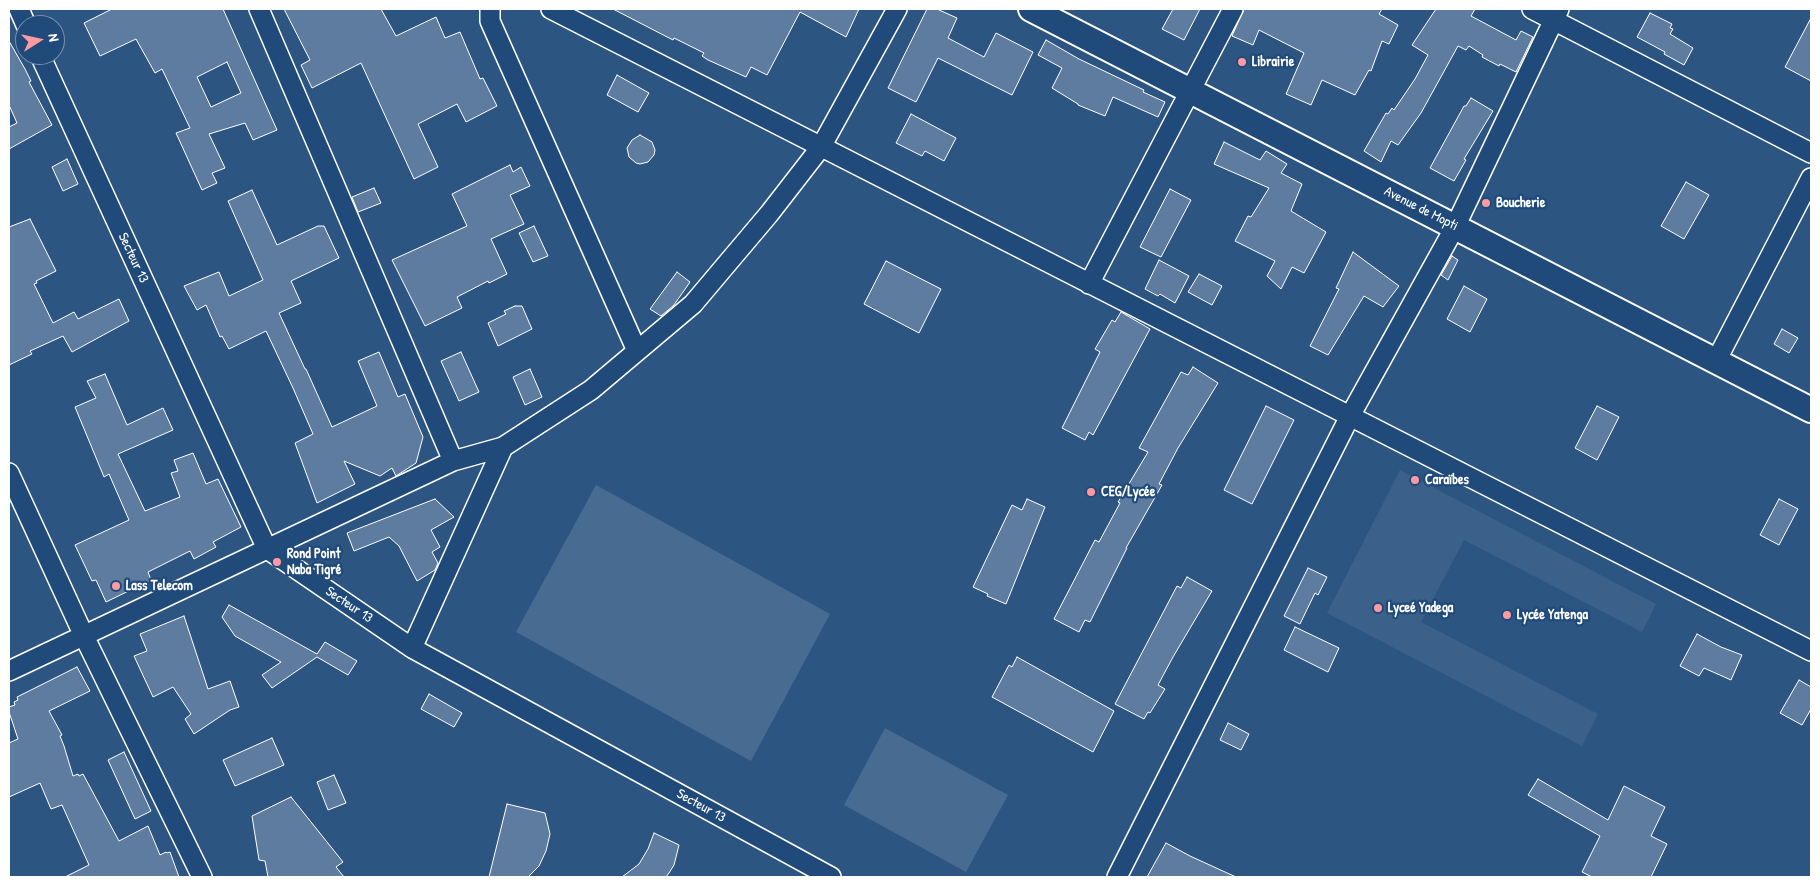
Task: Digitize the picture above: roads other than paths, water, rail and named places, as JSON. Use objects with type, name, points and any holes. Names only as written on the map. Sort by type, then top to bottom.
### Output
[{"type":"street","points":[[259,9],[454,461]]},
{"type":"street","points":[[490,9],[490,21],[637,351]]},
{"type":"street","points":[[551,9],[1811,651]]},
{"type":"street","points":[[9,671],[454,461],[504,447],[591,390],[692,304],[769,214],[821,147],[897,9]]},
{"type":"street","name":"Avenue de Mopti","points":[[1031,9],[1811,410]]},
{"type":"street","points":[[1089,284],[1233,9]]},
{"type":"street","points":[[1532,9],[1556,14],[1811,153]]},
{"type":"street","points":[[1117,877],[1350,416],[1455,227],[1556,14]]},
{"type":"street","name":"Secteur 13","points":[[45,65],[267,549],[412,648],[831,877]]},
{"type":"street","points":[[1716,361],[1811,178]]},
{"type":"street","points":[[412,648],[504,447]]},
{"type":"street","points":[[9,473],[84,636],[202,877]]},
{"type":"place","name":"Librairie","points":[[1242,62]]},
{"type":"place","name":"Boucherie","points":[[1486,203]]},
{"type":"place","name":"Caraïbes","points":[[1415,480]]},
{"type":"place","name":"CEG/Lycée","points":[[1091,492]]},
{"type":"place","name":"Rond Point Naba Tigré","points":[[277,562]]},
{"type":"place","name":"Lass Telecom","points":[[116,586]]},
{"type":"place","name":"Lyceé Yadega","points":[[1378,608]]},
{"type":"place","name":"Lycée Yatenga","points":[[1507,615]]}]
